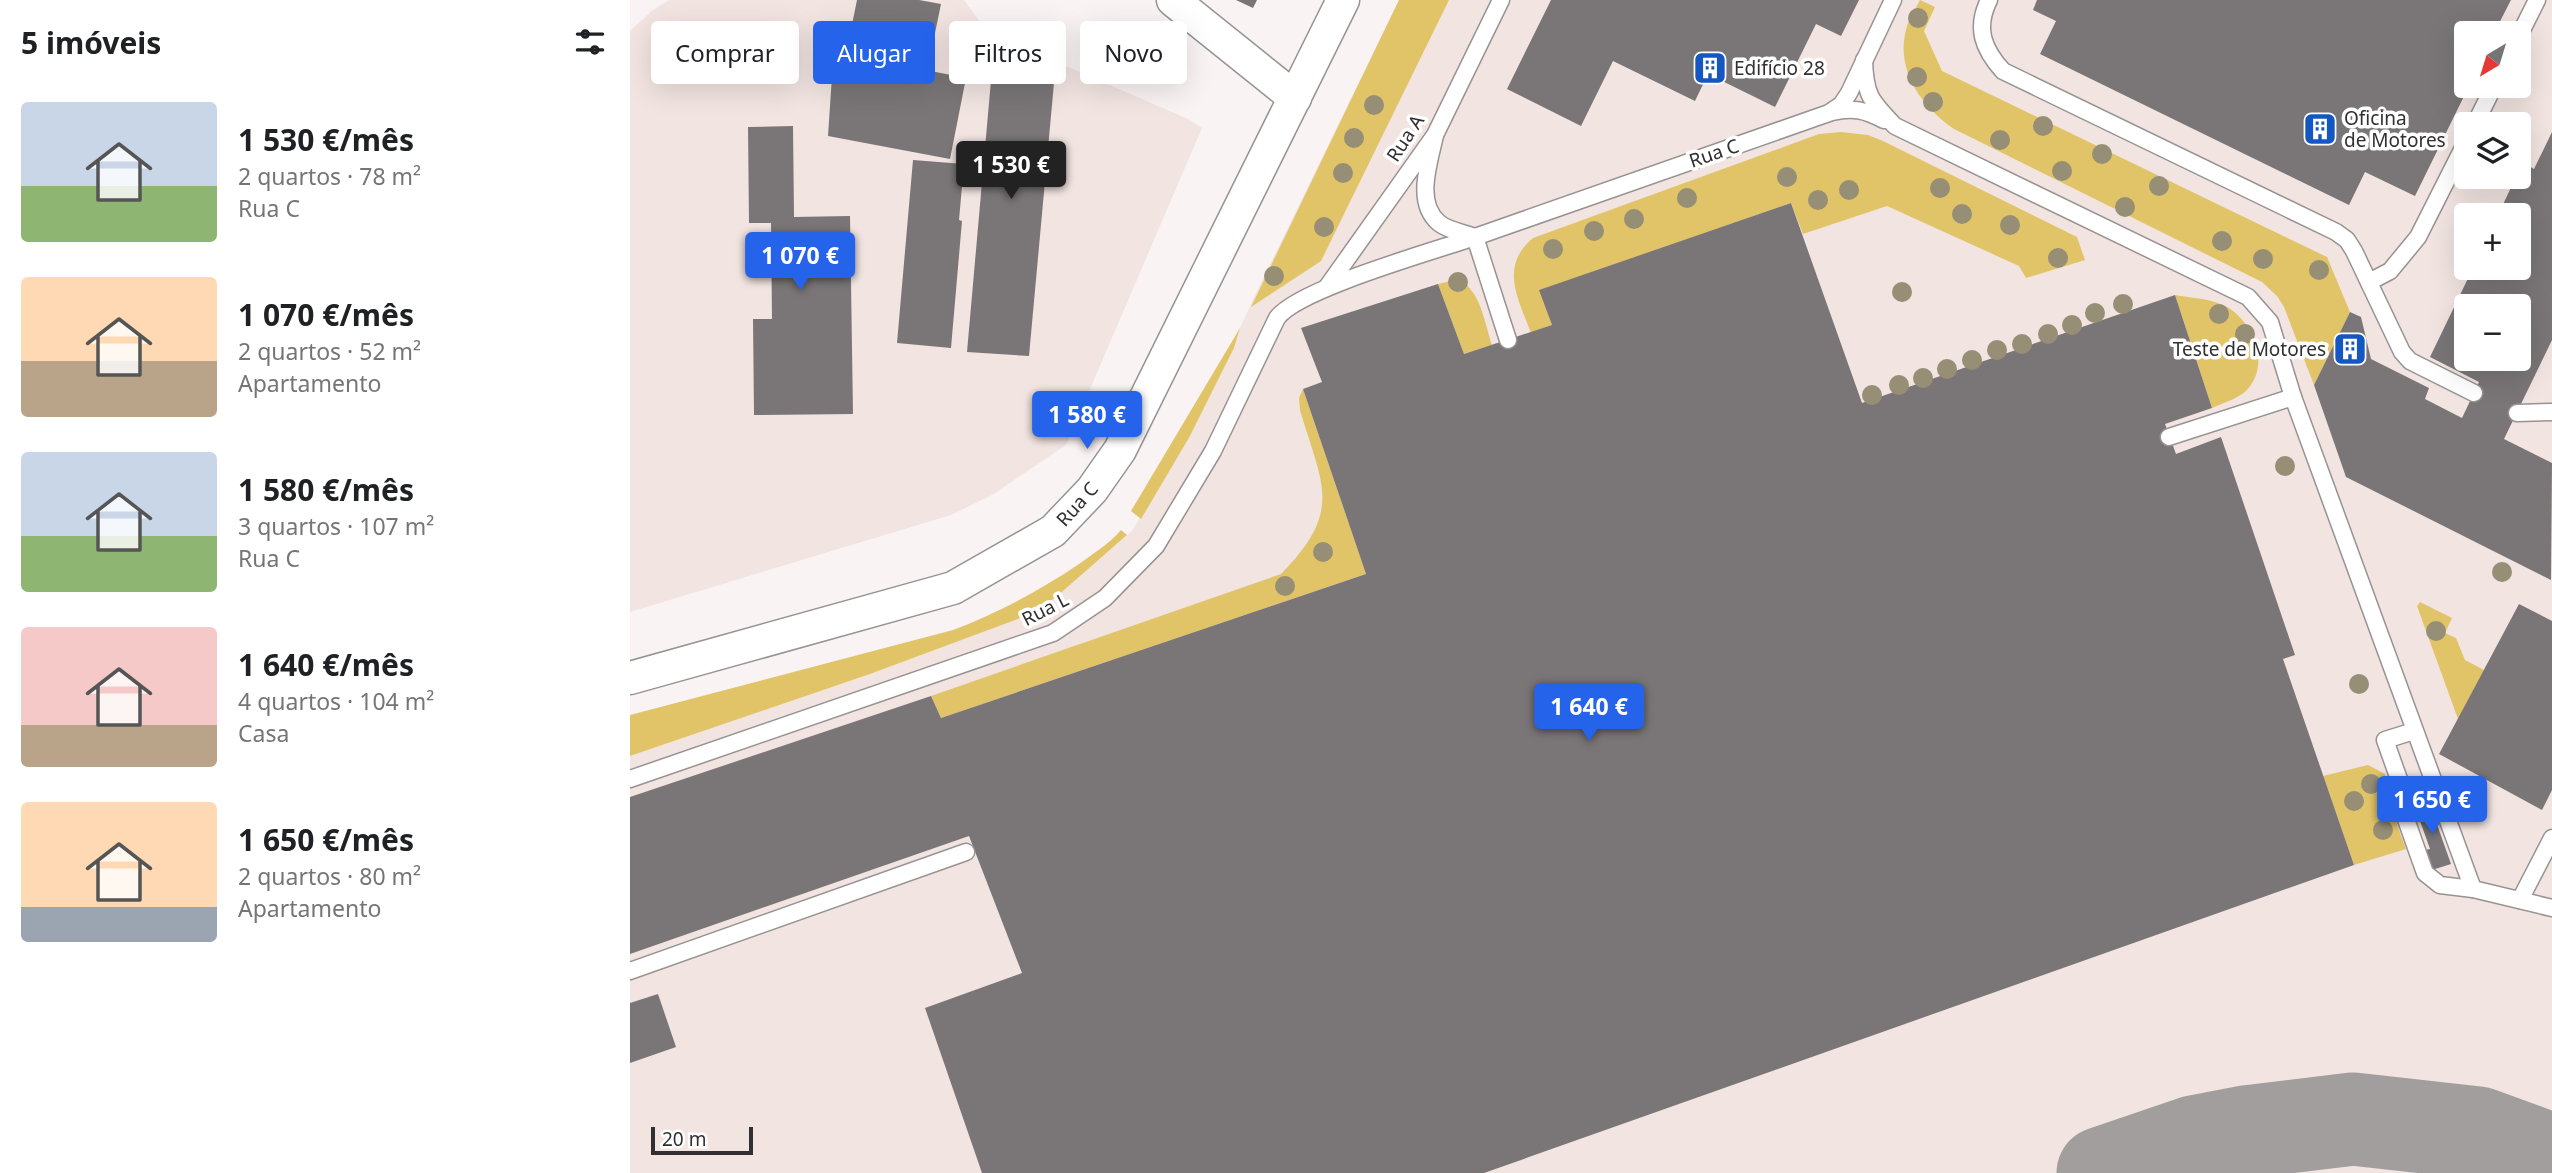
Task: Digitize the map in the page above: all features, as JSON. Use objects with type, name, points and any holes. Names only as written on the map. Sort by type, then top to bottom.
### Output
[{"type":"street","points":[[1173,0],[1295,99]]},
{"type":"street","name":"Rua C","points":[[630,678],[953,588],[1053,531],[1092,490],[1120,450],[1343,0]]},
{"type":"lane","name":"Rua A","points":[[1327,287],[1435,135],[1500,0]]},
{"type":"lane","name":"Rua C","points":[[1327,287],[1829,113],[1841,105],[1849,93],[1893,0]]},
{"type":"lane","points":[[1989,0],[1981,21],[1981,33],[1991,58],[2003,71],[2336,232],[2347,240],[2354,251],[2402,352],[2410,361],[2474,393]]},
{"type":"lane","points":[[2526,21],[2537,0]]},
{"type":"lane","points":[[1864,60],[1865,86],[1875,105],[1895,126]]},
{"type":"lane","points":[[1829,113],[1849,108],[1866,110],[2248,297],[2270,322],[2293,397],[2473,889]]},
{"type":"lane","points":[[1435,135],[1424,190],[1430,209],[1439,223],[1475,237],[1508,340]]},
{"type":"lane","points":[[2369,282],[2390,271],[2418,237],[2454,166]]},
{"type":"lane","name":"Rua L","points":[[630,779],[1025,643],[1053,633],[1073,621],[1105,598],[1156,546],[1213,451],[1283,310],[1327,287]]},
{"type":"lane","points":[[2169,437],[2293,397]]},
{"type":"lane","points":[[2517,413],[2552,412]]},
{"type":"lane","points":[[2414,731],[2385,740],[2401,785],[2402,808],[2425,873],[2440,885],[2473,889],[2552,908]]},
{"type":"lane","points":[[2520,900],[2552,838]]},
{"type":"lane","points":[[630,971],[966,852]]},
{"type":"shaded area","points":[[669,0],[964,0],[980,21],[949,21],[949,84],[1066,84],[1066,66],[1080,72],[1080,84],[1108,84],[1188,119],[1202,128],[1066,445],[992,495],[951,515],[630,612],[630,31],[653,10]]},
{"type":"shaded area","points":[[1399,0],[2552,0],[2552,1173],[630,1173],[630,756],[870,674],[1018,619],[1055,598],[1132,531],[1190,436],[1234,348],[1240,328]]},
{"type":"shaded area","points":[[1399,0],[1449,0],[1321,261],[1251,307]]},
{"type":"shaded area","points":[[1920,0],[1935,7],[1924,31],[1942,71],[2327,257],[2350,312],[2314,385],[2284,307],[2262,282],[1954,129],[1932,110],[1914,87],[1904,60],[1907,26]]},
{"type":"shaded area","points":[[1841,132],[1868,135],[1883,141],[2077,237],[2085,260],[2026,278],[2019,266],[1887,206],[1803,234],[1791,203],[1540,290],[1552,325],[1531,333],[1517,295],[1514,272],[1523,249],[1533,238],[1819,134]]},
{"type":"shaded area","points":[[1458,279],[1466,284],[1477,299],[1492,345],[1464,354],[1438,284]]},
{"type":"shaded area","points":[[2175,295],[2223,305],[2243,320],[2250,331],[2258,355],[2258,368],[2246,391],[2234,399],[2212,408]]},
{"type":"shaded area","points":[[1240,328],[1234,348],[1190,436],[1141,519],[1131,511]]},
{"type":"shaded area","points":[[1303,389],[1366,574],[941,718],[931,696],[1281,574],[1301,552],[1314,532],[1320,514],[1320,478],[1300,410],[1299,398]]},
{"type":"shaded area","points":[[1121,530],[1127,535],[1055,598],[1018,619],[870,674],[630,756],[630,715],[953,630],[1002,609],[1049,583],[1101,548]]},
{"type":"shaded area","points":[[2420,602],[2452,618],[2445,633],[2456,638],[2465,660],[2484,670],[2458,719],[2417,606]]},
{"type":"shaded area","points":[[2368,765],[2385,774],[2390,806],[2406,849],[2354,865],[2323,776]]},
{"type":"building","points":[[857,0],[919,0],[941,4],[935,33],[935,21],[853,21]]},
{"type":"building","points":[[1236,0],[1257,0],[1253,8]]},
{"type":"building","name":"Edifício 28","points":[[1551,0],[1859,0],[1841,36],[1816,24],[1775,107],[1708,74],[1695,101],[1613,61],[1581,126],[1507,89]]},
{"type":"building","name":"Oficina de Motores","points":[[2037,0],[2511,0],[2500,21],[2454,21],[2454,98],[2463,98],[2415,196],[2365,172],[2349,205],[2040,54],[2056,21],[2033,10]]},
{"type":"building","points":[[935,72],[949,75],[949,84],[965,84],[950,159],[828,136],[831,84],[935,84]]},
{"type":"building","points":[[991,84],[1054,84],[1029,356],[967,352]]},
{"type":"building","points":[[793,126],[794,217],[850,216],[853,414],[754,415],[753,319],[772,319],[771,223],[749,223],[748,127]]},
{"type":"building","name":"Teste de Motores","points":[[2552,132],[2552,340],[2504,439],[2552,463],[2551,580],[2346,477],[2314,385],[2350,312],[2361,317],[2371,359],[2429,388],[2425,399],[2462,418],[2479,382],[2457,371],[2531,371],[2531,294],[2460,294],[2467,280],[2531,280],[2531,203],[2504,203],[2510,189],[2531,189],[2531,167],[2534,169]]},
{"type":"building","points":[[913,160],[964,164],[951,348],[897,343]]},
{"type":"building","points":[[1791,203],[1862,403],[2175,295],[2212,408],[2165,424],[2176,454],[2221,437],[2295,655],[2283,659],[2354,865],[1484,1173],[982,1173],[925,1008],[1022,973],[969,836],[630,954],[630,797],[931,696],[941,718],[1366,574],[1303,389],[1322,382],[1301,328],[1438,284],[1464,354],[1552,325],[1539,290]]},
{"type":"building","name":"Teste de Motores","points":[[2454,307],[2454,369],[2430,357]]},
{"type":"building","points":[[2519,604],[2552,621],[2552,790],[2542,810],[2439,754]]},
{"type":"building","points":[[2428,799],[2451,864],[2432,870],[2425,850],[2430,849],[2414,804]]},
{"type":"building","points":[[658,994],[676,1047],[630,1063],[630,1003]]},
{"type":"taxiway","points":[[2103,1173],[2194,1142],[2246,1132],[2353,1119],[2478,1133],[2552,1160]]},
{"type":"place","name":"Edifício 28","points":[[1710,68]]},
{"type":"place","name":"Oficina de Motores","points":[[2320,129]]},
{"type":"place","name":"Teste de Motores","points":[[2350,349]]}]
